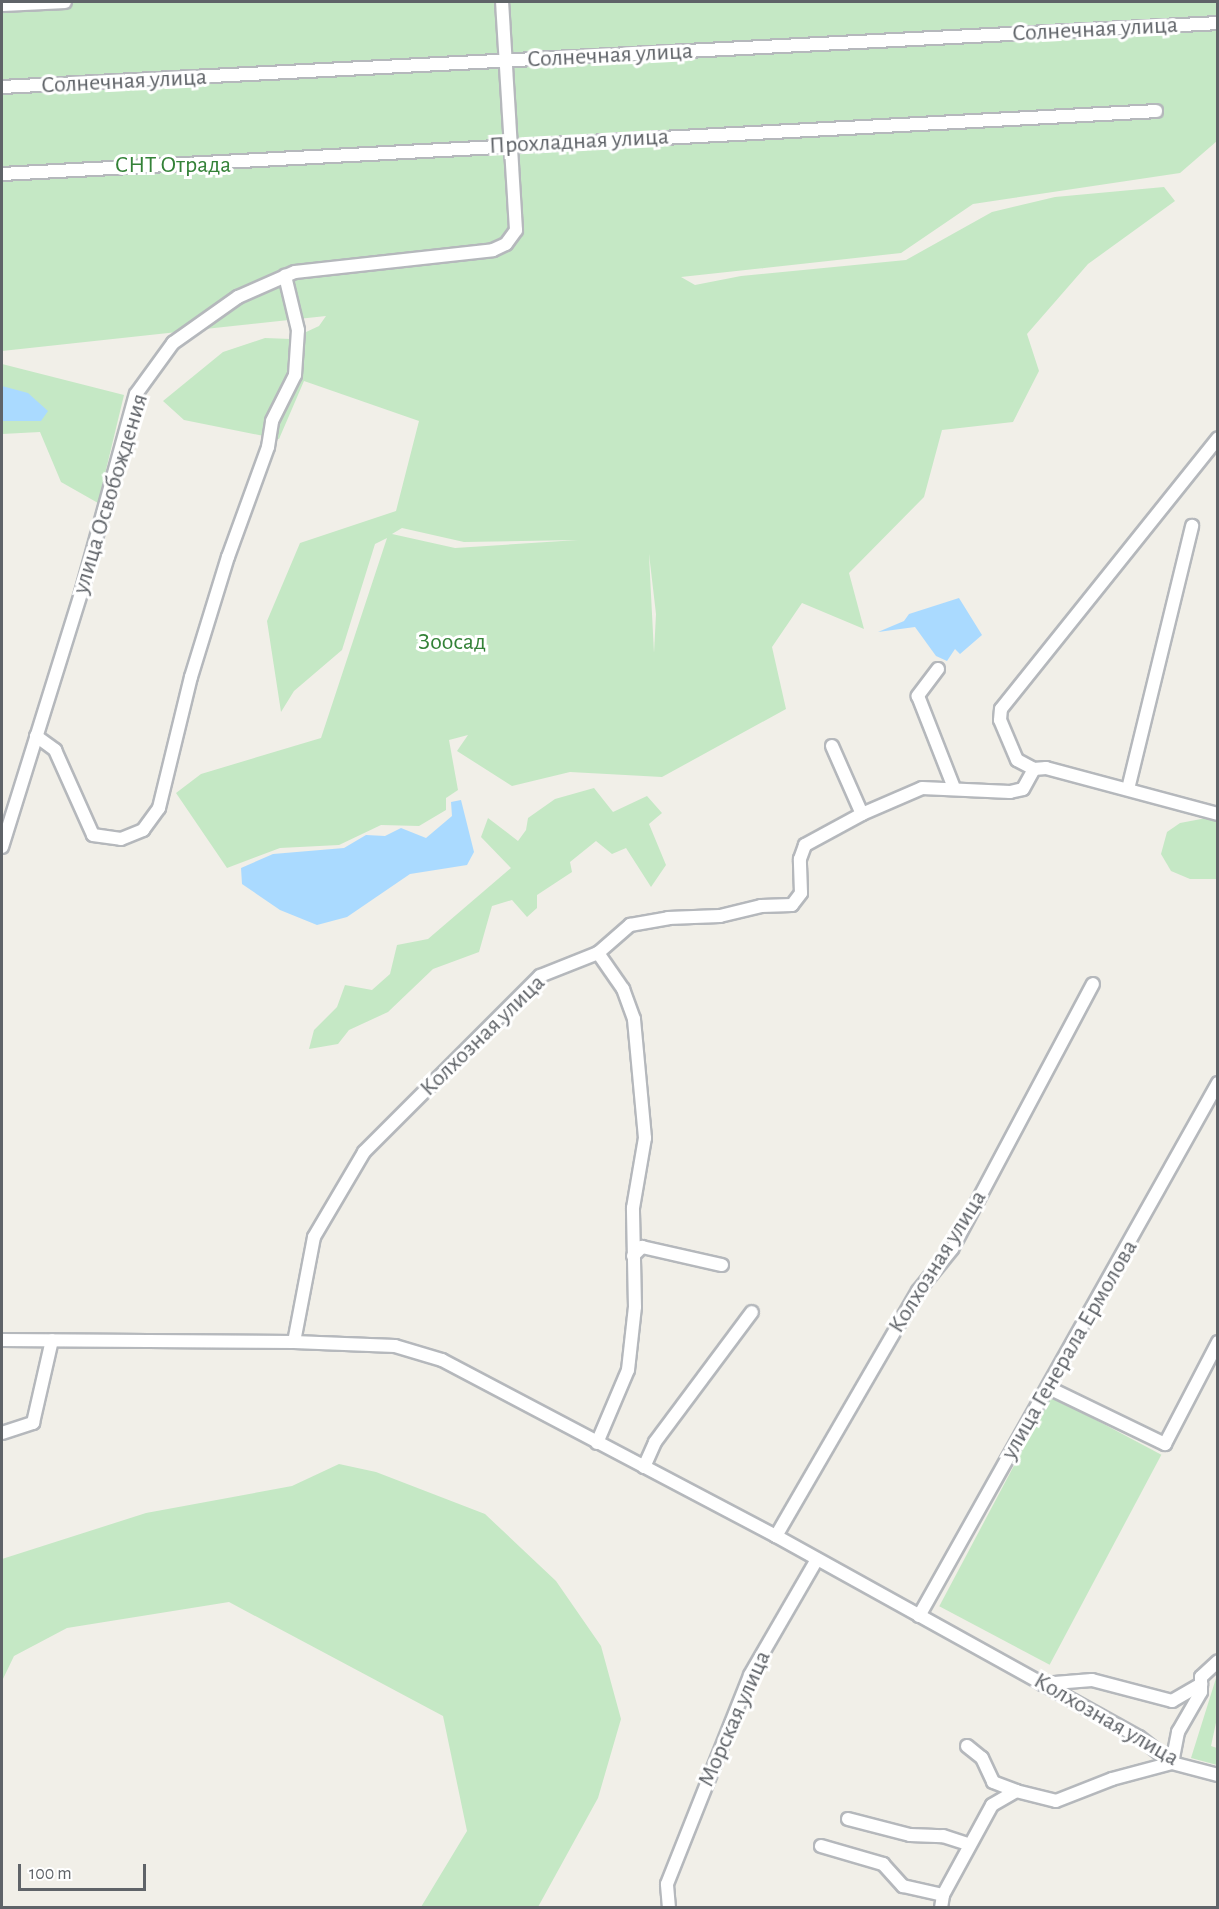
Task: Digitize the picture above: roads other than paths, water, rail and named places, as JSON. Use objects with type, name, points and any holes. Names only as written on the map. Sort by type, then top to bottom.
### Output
[{"type":"street","points":[[2,5],[65,2]]},
{"type":"street","name":"улица Освобождения","points":[[2,847],[136,394],[173,343],[238,297],[285,276],[493,250],[506,244],[516,230],[502,2]]},
{"type":"street","name":"Солнечная улица","points":[[2,87],[1218,23]]},
{"type":"street","name":"Прохладная улица","points":[[2,174],[1156,111]]},
{"type":"street","points":[[36,736],[55,750],[93,835],[121,839],[143,830],[159,808],[191,677],[228,557],[268,447],[272,421],[296,375],[298,330],[285,276]]},
{"type":"street","points":[[1218,438],[1001,709],[1000,720],[1017,760],[1034,769],[1046,768],[1218,814]]},
{"type":"street","points":[[1128,789],[1192,526]]},
{"type":"street","points":[[938,669],[918,696],[954,788]]},
{"type":"street","points":[[832,746],[862,814],[922,788],[1010,792],[1023,789],[1034,769]]},
{"type":"street","name":"Колхозная улица","points":[[294,1342],[314,1237],[364,1152],[540,976],[598,953],[630,926],[792,905],[801,893],[800,859],[805,845],[862,814]]},
{"type":"street","points":[[597,1443],[628,1370],[635,1307],[633,1209],[645,1138],[634,1018],[623,989],[598,953]]},
{"type":"street","name":"Колхозная улица","points":[[776,1536],[918,1291],[952,1249],[1093,984]]},
{"type":"street","name":"улица Генерала Ермолова","points":[[919,1616],[1049,1388],[1218,1083]]},
{"type":"street","points":[[633,1256],[642,1247],[722,1265]]},
{"type":"street","points":[[644,1467],[655,1442],[752,1312]]},
{"type":"street","name":"Колхозная улица","points":[[2,1340],[294,1342],[395,1346],[442,1360],[776,1536],[816,1561],[1139,1737],[1172,1763],[1218,1775]]},
{"type":"street","points":[[2,1433],[33,1422],[52,1340]]},
{"type":"street","points":[[1049,1388],[1165,1444],[1218,1342]]},
{"type":"street","name":"Морская улица","points":[[669,1908],[667,1884],[750,1675],[816,1561]]},
{"type":"street","points":[[967,1746],[982,1758],[993,1782],[1016,1791],[1056,1801],[1112,1779],[1172,1763],[1178,1732],[1201,1692],[1202,1677],[1218,1661]]},
{"type":"street","points":[[1042,1684],[1092,1680],[1172,1701],[1201,1684]]},
{"type":"street","points":[[821,1846],[883,1864],[903,1886],[942,1901],[992,1805],[1016,1791]]},
{"type":"street","points":[[848,1819],[910,1835],[943,1836],[970,1845]]},
{"type":"water","points":[[2,386],[28,393],[48,411],[41,421],[2,421]]},
{"type":"water","points":[[959,598],[982,635],[960,654],[955,649],[947,661],[936,656],[915,627],[878,632],[904,621],[909,614]]},
{"type":"water","points":[[461,800],[474,852],[467,865],[410,874],[347,917],[317,925],[280,910],[242,884],[241,868],[273,854],[344,848],[366,835],[385,836],[401,828],[426,838],[452,816],[451,802]]},
{"type":"park label","name":"СНТ Отрада","points":[[173,166]]},
{"type":"park label","name":"Зоосад","points":[[452,643]]}]
